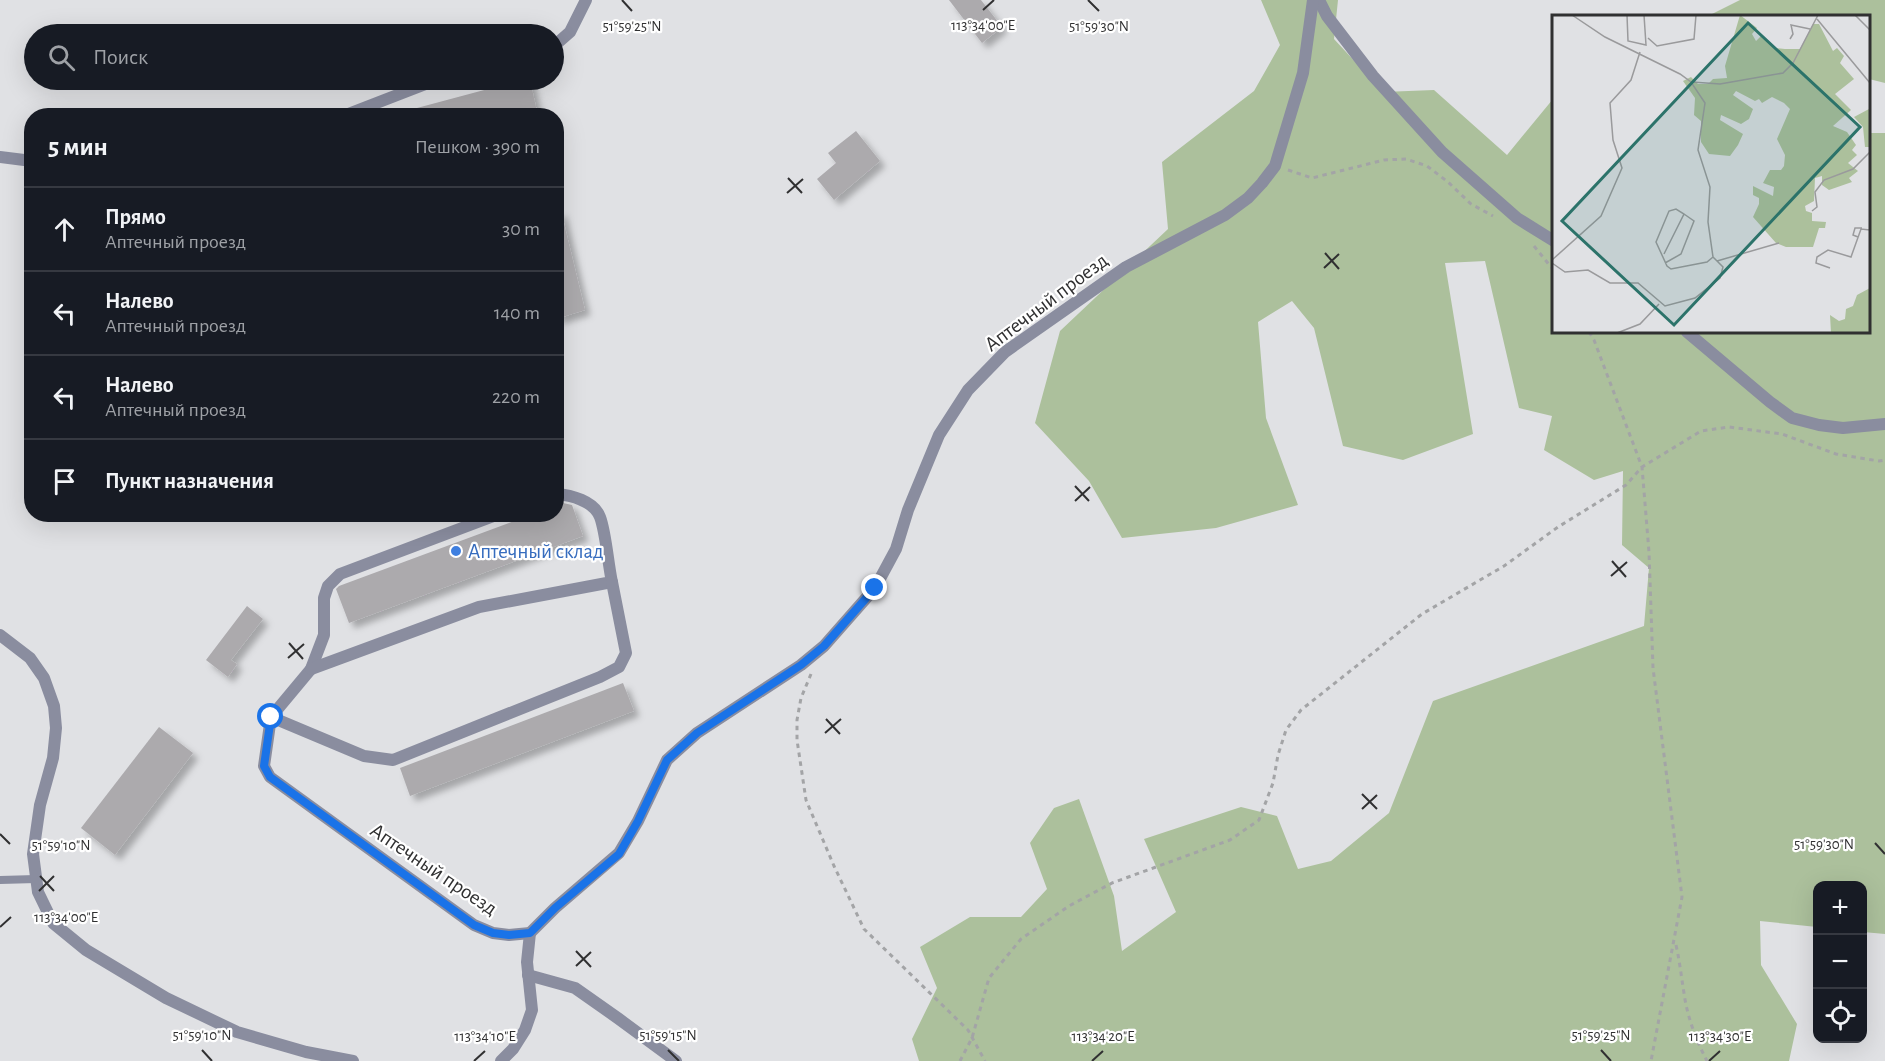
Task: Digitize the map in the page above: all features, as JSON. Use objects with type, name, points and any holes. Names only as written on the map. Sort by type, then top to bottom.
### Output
[{"type":"street","points":[[564,38],[570,33],[586,0]]},
{"type":"street","name":"Аптечный проезд","points":[[271,717],[264,766],[270,777],[474,925],[501,934],[530,933],[555,908],[619,854],[638,821],[667,760],[683,744],[801,665],[824,646],[875,588],[896,549],[908,510],[939,435],[968,390],[998,359],[1126,267],[1225,215],[1248,198],[1275,166],[1303,73],[1313,0]]},
{"type":"street","points":[[1319,0],[1327,16],[1373,76],[1442,152],[1517,218],[1552,241]]},
{"type":"street","points":[[364,108],[410,90]]},
{"type":"street","points":[[0,157],[24,160]]},
{"type":"street","points":[[1688,333],[1792,418],[1843,428],[1885,424]]},
{"type":"street","points":[[478,522],[340,574],[328,586],[324,598],[324,635],[311,669],[271,717],[364,756],[393,760],[600,677],[619,667],[626,653],[600,515],[587,503],[571,495],[564,495]]},
{"type":"street","points":[[311,669],[479,607],[612,582]]},
{"type":"street","points":[[0,635],[30,658],[44,678],[54,706],[56,728],[53,758],[40,805],[33,854],[38,892],[54,925],[86,950],[166,998],[237,1032],[306,1052],[353,1061]]},
{"type":"street","points":[[501,1061],[513,1049],[525,1030],[532,1010],[527,962],[530,933]]},
{"type":"street","points":[[528,975],[575,988],[620,1018],[676,1061]]},
{"type":"lane","points":[[0,880],[36,879]]},
{"type":"path","points":[[1275,166],[1312,178],[1384,160],[1406,159],[1427,166],[1471,204],[1501,220]]},
{"type":"path","points":[[1528,238],[1552,267]]},
{"type":"path","points":[[1590,333],[1642,467],[1649,552],[1653,668],[1682,897],[1651,1061]]},
{"type":"path","points":[[960,1061],[972,1038],[989,978],[1021,939],[1069,906],[1112,883],[1230,840],[1259,820],[1273,783],[1278,755],[1286,730],[1301,710],[1422,614],[1504,566],[1558,527],[1626,485],[1642,467],[1701,431],[1729,427],[1782,434],[1836,454],[1885,460]]},
{"type":"path","points":[[812,672],[801,698],[797,720],[797,740],[806,800],[825,844],[864,929],[968,1030],[986,1061]]},
{"type":"path","points":[[1675,942],[1690,1022],[1707,1061]]},
{"type":"green space","points":[[1261,0],[1338,0],[1334,39],[1383,92],[1434,90],[1507,155],[1552,100],[1552,333],[1870,333],[1870,133],[1885,133],[1885,934],[1867,932],[1867,881],[1813,881],[1813,927],[1760,921],[1761,965],[1797,1024],[1789,1061],[919,1061],[912,1039],[937,988],[920,947],[970,917],[1021,917],[1047,889],[1030,843],[1054,808],[1079,799],[1114,896],[1122,951],[1176,912],[1144,839],[1241,807],[1277,816],[1298,869],[1331,861],[1389,813],[1433,701],[1644,626],[1649,568],[1622,545],[1623,471],[1594,480],[1544,450],[1552,416],[1519,408],[1485,261],[1445,263],[1473,434],[1403,460],[1343,446],[1314,328],[1292,301],[1258,322],[1266,418],[1298,505],[1216,528],[1122,538],[1089,481],[1035,423],[1060,331],[1168,229],[1162,162],[1254,91],[1280,45]]},
{"type":"green space","points":[[1740,0],[1885,0],[1885,83],[1870,79],[1870,15],[1710,15]]},
{"type":"building","points":[[949,0],[981,0],[1002,27],[982,43]]},
{"type":"building","points":[[484,90],[532,90],[536,108],[417,108]]},
{"type":"building","points":[[856,131],[880,161],[834,200],[817,179],[836,163],[828,153]]},
{"type":"building","points":[[564,223],[585,310],[564,317]]},
{"type":"building","points":[[564,503],[572,505],[583,536],[349,623],[336,589],[511,522],[564,522]]},
{"type":"building","points":[[247,606],[263,619],[231,660],[237,664],[228,677],[206,660]]},
{"type":"building","points":[[623,683],[634,711],[410,796],[400,768]]},
{"type":"building","points":[[159,727],[193,753],[115,855],[81,828]]},
{"type":"place","name":"Аптечный склад","points":[[456,551]]},
{"type":"route","points":[[271,717],[264,766],[270,777],[474,925],[493,933],[509,935],[530,933],[555,908],[619,854],[638,821],[667,760],[697,733],[801,665],[824,646],[875,588]]}]
